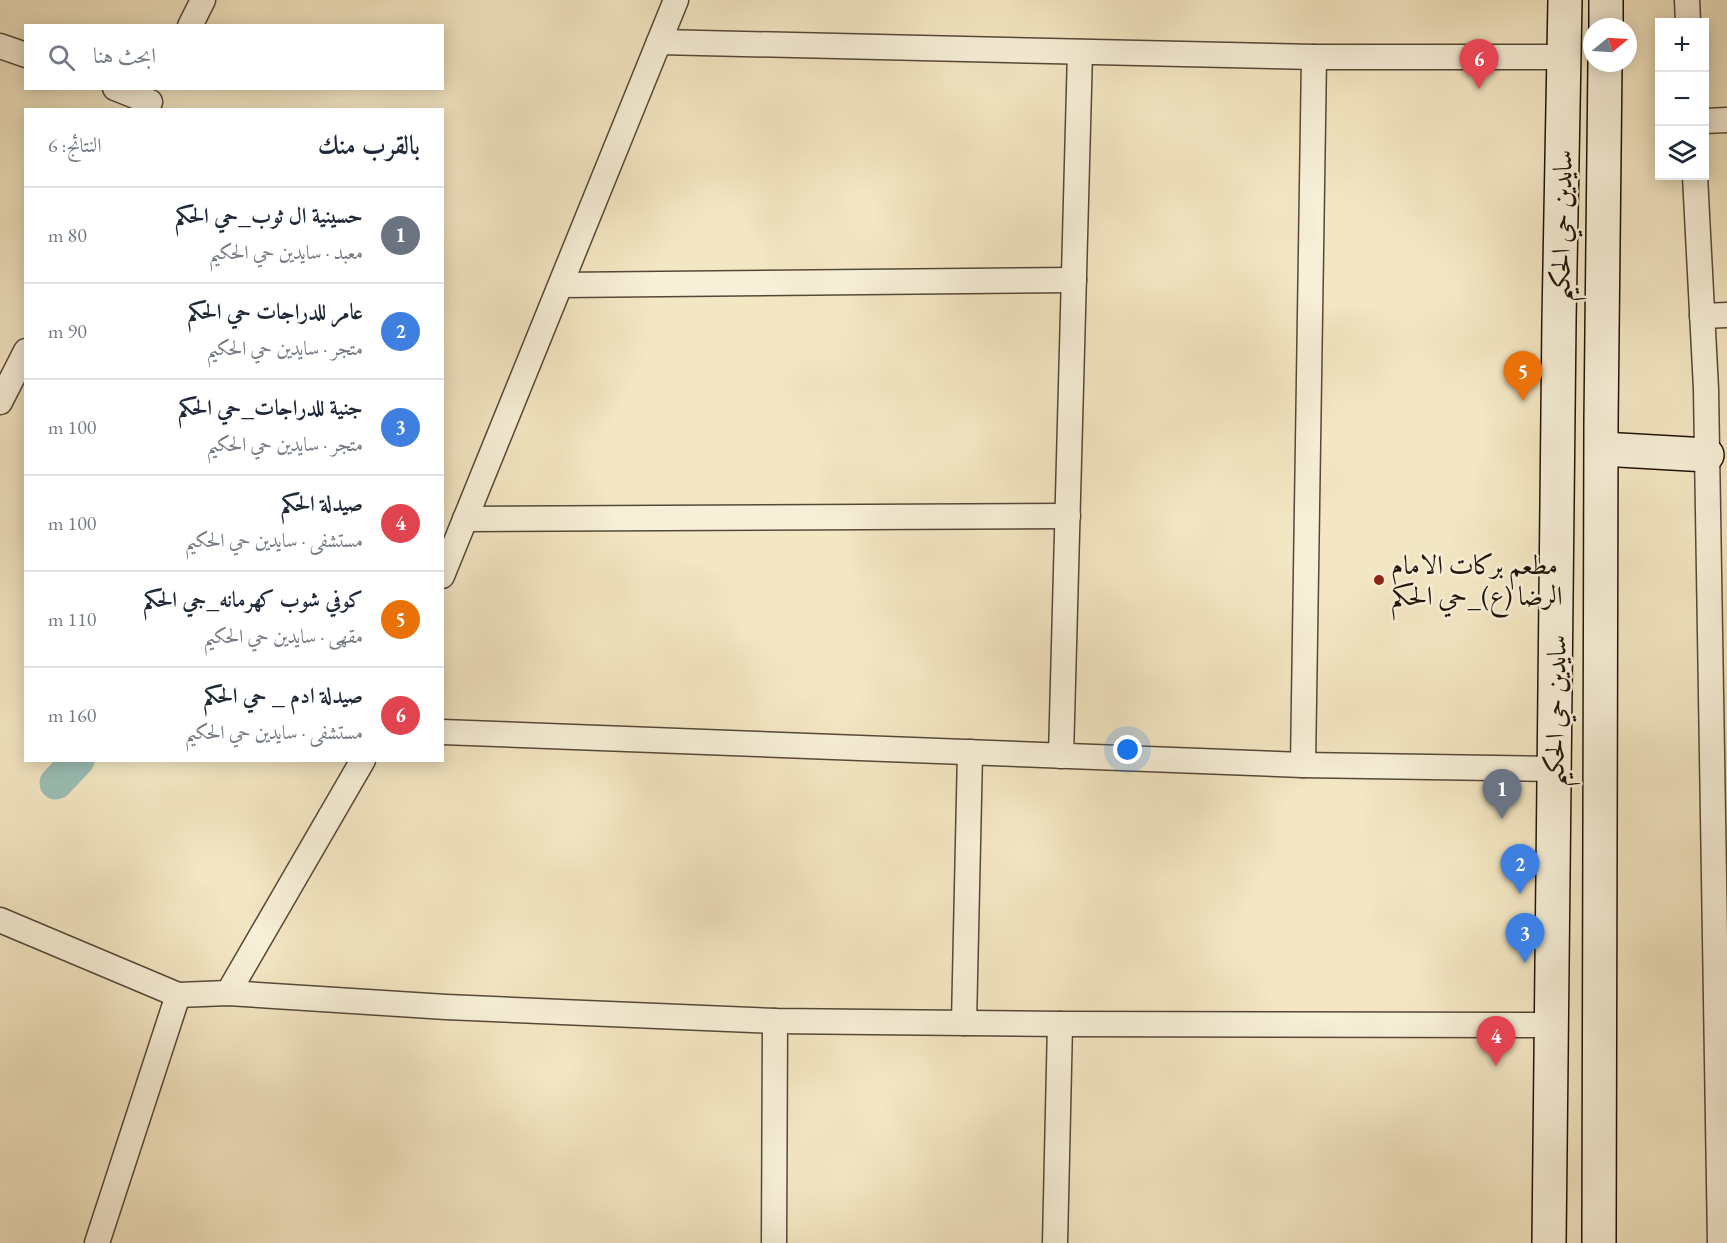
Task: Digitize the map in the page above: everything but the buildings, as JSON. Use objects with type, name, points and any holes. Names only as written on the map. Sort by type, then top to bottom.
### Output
[{"type":"street","points":[[191,24],[203,0]]},
{"type":"street","points":[[444,571],[676,0]]},
{"type":"street","name":"سايدين حي الحكيم","points":[[1549,1243],[1564,0]]},
{"type":"street","points":[[1606,0],[1606,18]]},
{"type":"street","points":[[1687,0],[1688,18]]},
{"type":"street","points":[[659,42],[1314,57],[1564,57]]},
{"type":"street","points":[[0,46],[24,54]]},
{"type":"street","points":[[1061,756],[1080,52]]},
{"type":"street","points":[[1303,765],[1314,57]]},
{"type":"street","name":"سايدين حي الحكيم","points":[[1599,1243],[1599,884],[1605,72]]},
{"type":"street","points":[[121,90],[151,100]]},
{"type":"street","points":[[1709,121],[1727,120]]},
{"type":"street","points":[[1695,180],[1707,455],[1717,495],[1722,1106],[1720,1243]]},
{"type":"street","points":[[561,285],[1074,280]]},
{"type":"street","points":[[1702,316],[1727,315]]},
{"type":"street","points":[[0,402],[24,355]]},
{"type":"street","points":[[1602,449],[1707,455]]},
{"type":"street","points":[[465,519],[1068,516]]},
{"type":"street","points":[[444,732],[1303,765],[1554,769]]},
{"type":"street","points":[[964,1023],[970,752]]},
{"type":"street","points":[[228,993],[362,762]]},
{"type":"street","points":[[1553,882],[1599,884]]},
{"type":"street","points":[[0,920],[178,995],[228,993],[446,1007],[775,1021],[1060,1024],[1551,1024]]},
{"type":"street","points":[[98,1243],[178,995]]},
{"type":"street","points":[[774,1243],[775,1021]]},
{"type":"street","points":[[1055,1243],[1060,1024]]},
{"type":"waterway","points":[[56,783],[76,762]]},
{"type":"place","name":"صيدلة ادم _ حي الحكم","points":[[1479,89]]},
{"type":"place","name":"كوفي شوب كهرمانه_جي الحكم","points":[[1523,401]]},
{"type":"place","name":"مطعم بركات الامام الرضا (ع)_حي الحكم","points":[[1379,580]]},
{"type":"place","name":"حسينية ال ثوب_حي الحكم","points":[[1502,819]]},
{"type":"place","name":"عامر للدراجات حي الحكم","points":[[1520,894]]},
{"type":"place","name":"جنية للدراجات_حي الحكم","points":[[1525,963]]},
{"type":"place","name":"صيدلة الحكم","points":[[1496,1066]]}]
